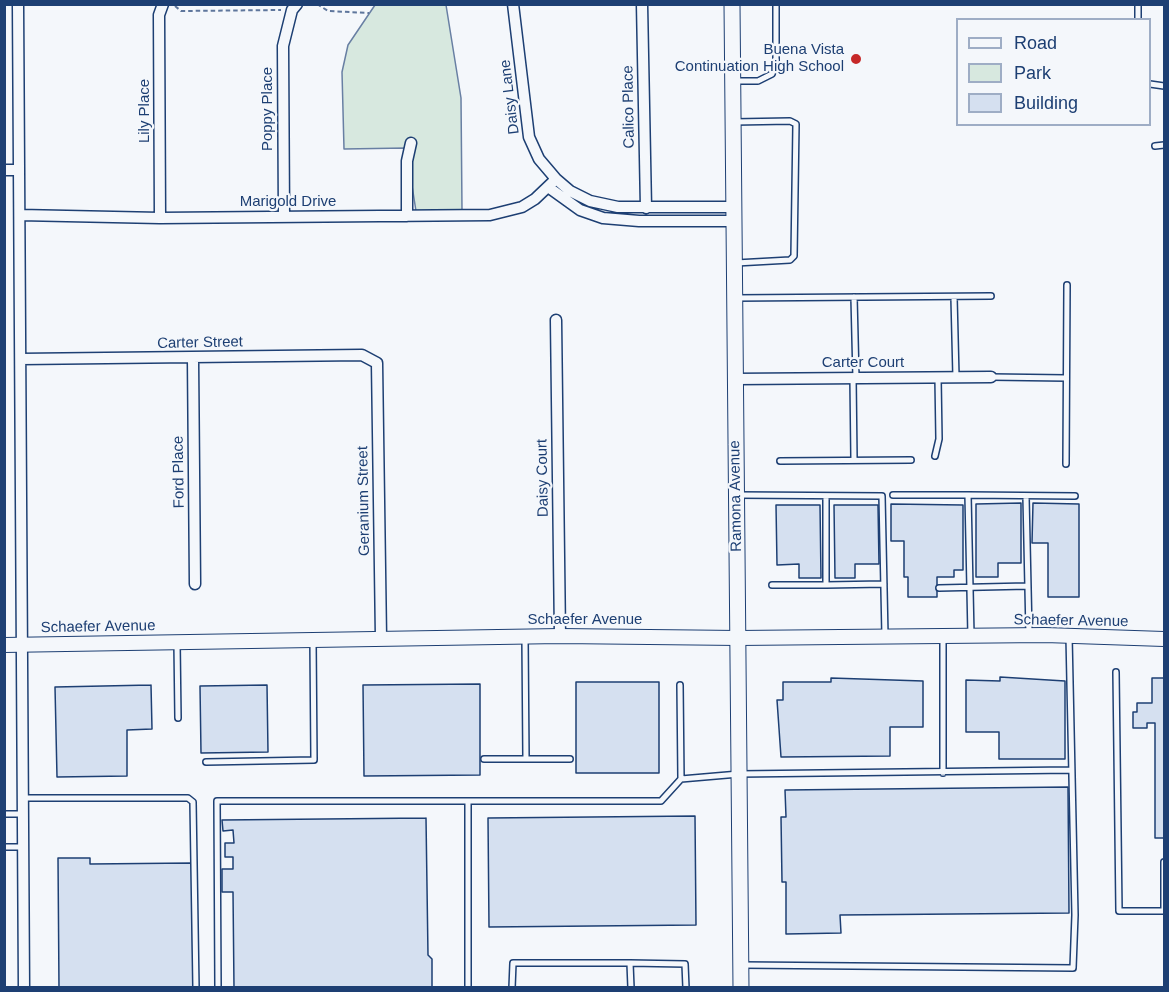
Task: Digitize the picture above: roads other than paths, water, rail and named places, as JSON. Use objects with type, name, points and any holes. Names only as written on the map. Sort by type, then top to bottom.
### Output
[{"type":"main road","name":"Ramona Avenue","points":[[732,4],[741,987]]},
{"type":"street","points":[[18,4],[24,987]]},
{"type":"street","name":"Lily Place","points":[[160,218],[159,15],[163,4]]},
{"type":"street","name":"Poppy Place","points":[[284,217],[282,46],[292,10],[297,4]]},
{"type":"street","name":"Daisy Lane","points":[[513,4],[529,137],[552,183]]},
{"type":"street","name":"Calico Place","points":[[642,4],[646,208]]},
{"type":"street","points":[[407,216],[407,161],[411,143]]},
{"type":"street","points":[[4,170],[18,170]]},
{"type":"street","points":[[552,183],[590,201],[646,208],[734,214]]},
{"type":"street","points":[[552,183],[580,210],[603,218],[639,222],[734,214]]},
{"type":"street","name":"Marigold Drive","points":[[20,215],[160,218],[490,215],[522,207],[552,183]]},
{"type":"street","name":"Daisy Court","points":[[556,320],[560,636]]},
{"type":"street","name":"Carter Street","points":[[21,359],[193,359],[362,355],[377,363]]},
{"type":"street","name":"Ford Place","points":[[193,359],[195,584]]},
{"type":"street","name":"Geranium Street","points":[[377,363],[381,638]]},
{"type":"street","name":"Carter Court","points":[[735,379],[992,377]]},
{"type":"street","name":"Schaefer Avenue","points":[[4,645],[525,636],[738,638],[1029,635],[1164,639]]},
{"type":"lane","points":[[732,81],[758,81],[772,74],[776,62],[776,4]]},
{"type":"lane","points":[[733,122],[790,121],[796,124],[794,256],[790,260],[734,263]]},
{"type":"lane","points":[[1155,146],[1164,146]]},
{"type":"lane","points":[[1066,464],[1067,285]]},
{"type":"lane","points":[[854,297],[854,459]]},
{"type":"lane","points":[[954,297],[956,377]]},
{"type":"lane","points":[[734,298],[991,297]]},
{"type":"lane","points":[[992,377],[1066,378]]},
{"type":"lane","points":[[935,456],[939,440],[938,378]]},
{"type":"lane","points":[[780,460],[910,460]]},
{"type":"lane","points":[[736,495],[882,496],[885,637]]},
{"type":"lane","points":[[893,495],[1075,496]]},
{"type":"lane","points":[[968,495],[971,636]]},
{"type":"lane","points":[[826,496],[826,585]]},
{"type":"lane","points":[[1026,497],[1029,635]]},
{"type":"lane","points":[[772,585],[884,584]]},
{"type":"lane","points":[[939,588],[1027,586]]},
{"type":"lane","points":[[525,636],[526,759]]},
{"type":"lane","points":[[943,773],[944,636]]},
{"type":"lane","points":[[741,964],[1073,968],[1076,915],[1069,636]]},
{"type":"lane","points":[[206,762],[314,760],[313,639]]},
{"type":"lane","points":[[177,642],[178,718]]},
{"type":"lane","points":[[1116,672],[1119,911],[1164,911],[1164,862]]},
{"type":"lane","points":[[680,685],[681,779]]},
{"type":"lane","points":[[484,759],[570,759]]},
{"type":"lane","points":[[218,987],[217,801],[661,801],[681,779],[739,774],[1071,771]]},
{"type":"lane","points":[[22,798],[188,798],[193,802],[196,987]]},
{"type":"lane","points":[[468,801],[468,987]]},
{"type":"lane","points":[[4,814],[22,814]]},
{"type":"lane","points":[[4,847],[22,847]]},
{"type":"lane","points":[[512,987],[513,963],[685,964],[686,987]]},
{"type":"lane","points":[[630,963],[631,987]]},
{"type":"place","name":"Buena Vista Continuation High School","points":[[856,59]]}]
